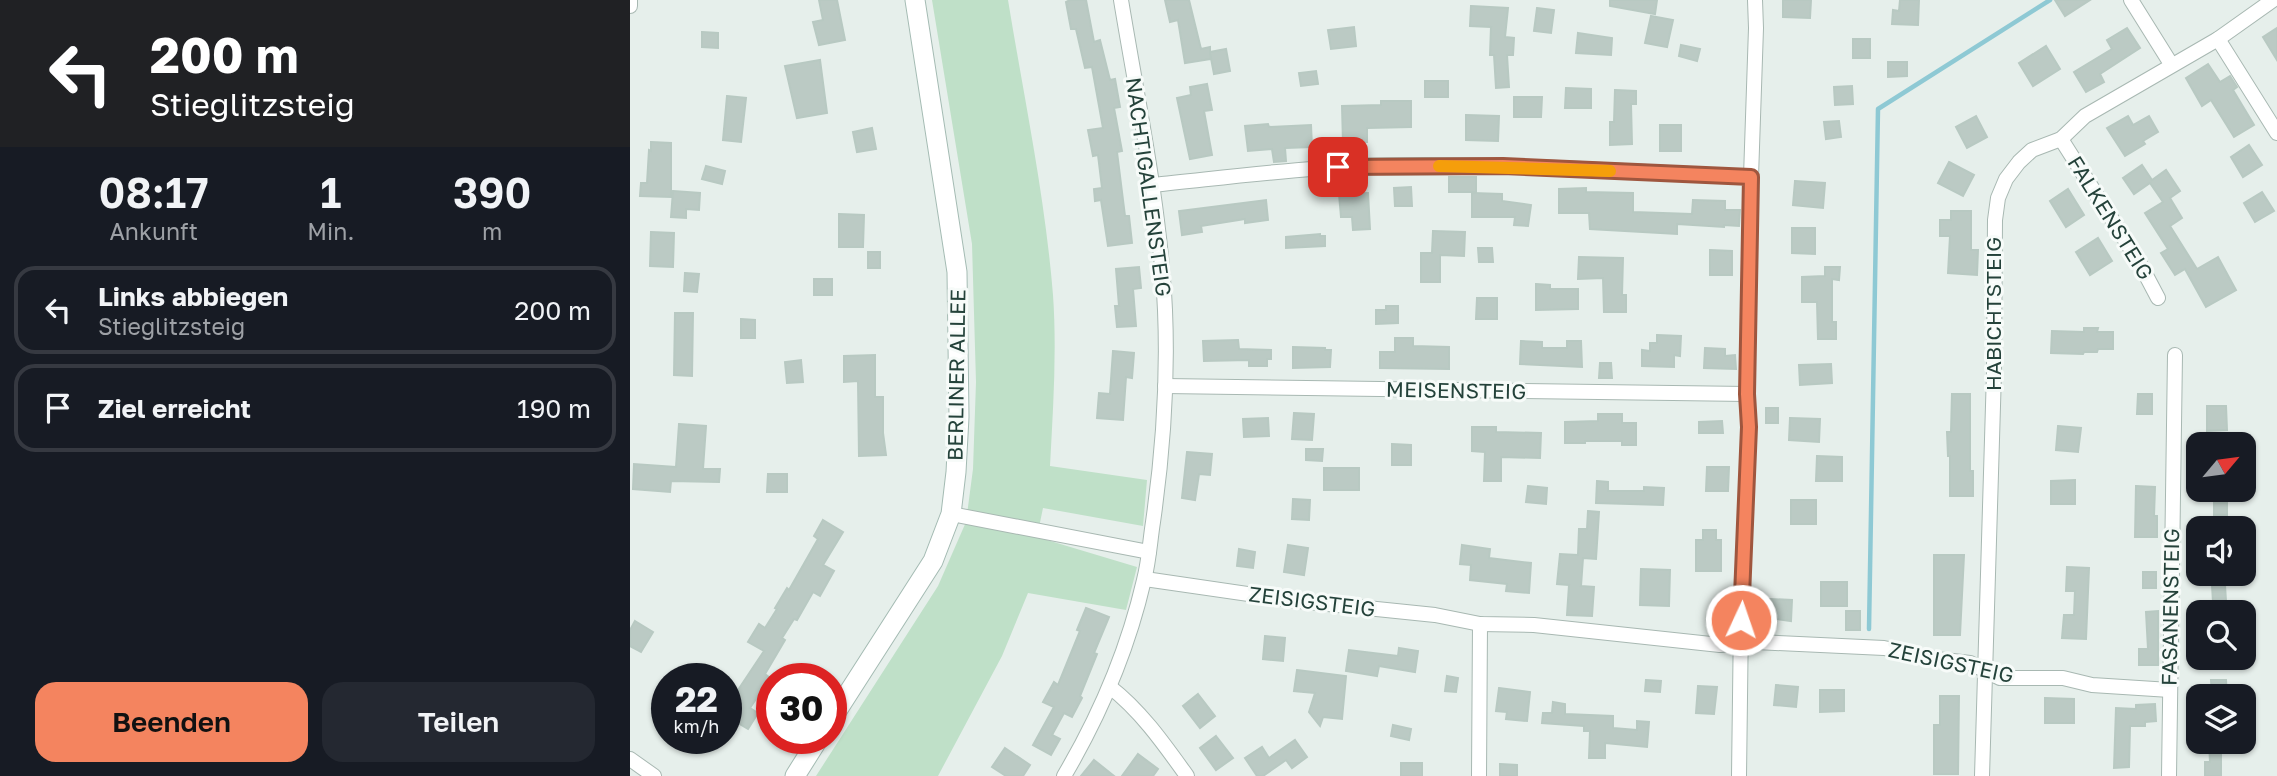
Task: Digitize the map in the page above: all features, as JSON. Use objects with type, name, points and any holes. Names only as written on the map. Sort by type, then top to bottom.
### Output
[{"type":"main road","name":"BERLINER ALLEE","points":[[847,695],[933,561],[951,514],[959,417],[957,272],[915,0]]},
{"type":"main road","points":[[795,776],[809,754]]},
{"type":"street","points":[[630,0],[630,6]]},
{"type":"street","name":"NACHTIGALLENSTEIG","points":[[1064,776],[1110,687],[1145,579],[1160,472],[1165,386],[1165,310],[1152,185],[1121,0]]},
{"type":"street","points":[[1739,776],[1749,427],[1747,394],[1755,0]]},
{"type":"street","points":[[2130,0],[2171,64]]},
{"type":"street","name":"HABICHTSTEIG","points":[[1982,776],[1996,208],[2002,187],[2019,162],[2037,147],[2060,139],[2080,120],[2171,64],[2218,39],[2273,0]]},
{"type":"street","points":[[2218,39],[2277,133]]},
{"type":"street","name":"FALKENSTEIG","points":[[2060,139],[2158,298]]},
{"type":"street","points":[[1152,185],[1294,170],[1405,165],[1503,166],[1751,177]]},
{"type":"street","name":"FASANENSTEIG","points":[[2169,776],[2175,355]]},
{"type":"street","name":"MEISENSTEIG","points":[[1165,386],[1747,394]]},
{"type":"street","points":[[951,514],[1149,552]]},
{"type":"street","name":"ZEISIGSTEIG","points":[[1145,579],[1289,600],[1435,615],[1480,624],[1534,625],[1720,645],[1756,642],[1884,648],[1970,663],[2000,678],[2063,678],[2092,685],[2170,690]]},
{"type":"street","points":[[1479,776],[1480,624]]},
{"type":"street","points":[[1110,687],[1127,700],[1187,776]]},
{"type":"street","points":[[630,759],[654,776]]},
{"type":"green space","points":[[932,0],[1008,0],[1039,184],[1053,295],[1055,359],[1050,466],[1147,480],[1143,526],[1043,508],[1037,537],[1137,567],[1126,610],[1028,593],[1002,656],[938,776],[816,776],[830,754],[847,754],[847,728],[938,586],[966,522],[973,469],[976,382],[972,244]]},
{"type":"building","points":[[819,0],[837,0],[845,40],[819,45],[813,22],[823,20]]},
{"type":"building","points":[[1086,0],[1094,42],[1100,40],[1110,80],[1115,79],[1120,107],[1114,108],[1122,151],[1117,152],[1125,216],[1129,216],[1132,243],[1108,246],[1101,200],[1095,201],[1094,189],[1102,188],[1098,155],[1093,156],[1088,130],[1103,128],[1092,67],[1085,68],[1076,29],[1071,29],[1066,2]]},
{"type":"building","points":[[1165,0],[1189,0],[1201,49],[1210,47],[1210,52],[1226,49],[1230,71],[1214,74],[1210,53],[1211,59],[1185,63],[1178,20],[1170,22]]},
{"type":"building","points":[[1610,0],[1657,0],[1655,14],[1610,6]]},
{"type":"building","points":[[1783,0],[1811,0],[1810,18],[1783,17]]},
{"type":"building","points":[[1900,0],[1919,0],[1918,25],[1892,24],[1893,10],[1899,11]]},
{"type":"building","points":[[2055,0],[2090,0],[2065,16]]},
{"type":"building","points":[[1471,6],[1508,8],[1505,37],[1514,38],[1513,55],[1507,55],[1509,87],[1496,88],[1494,55],[1490,55],[1491,27],[1470,26]]},
{"type":"building","points":[[1537,8],[1554,10],[1551,33],[1534,31]]},
{"type":"building","points":[[1651,16],[1673,20],[1667,47],[1645,43]]},
{"type":"building","points":[[1354,27],[1356,46],[1331,49],[1328,30]]},
{"type":"building","points":[[2127,28],[2140,48],[2100,74],[2104,82],[2086,92],[2074,72],[2112,49],[2107,40]]},
{"type":"building","points":[[2277,28],[2277,60],[2263,37]]},
{"type":"building","points":[[702,32],[718,33],[718,48],[702,47]]},
{"type":"building","points":[[1578,33],[1612,38],[1611,55],[1576,53]]},
{"type":"building","points":[[1853,39],[1870,39],[1870,58],[1853,58]]},
{"type":"building","points":[[1681,45],[1700,49],[1697,61],[1679,56]]},
{"type":"building","points":[[2046,46],[2060,69],[2033,86],[2019,63]]},
{"type":"building","points":[[820,60],[827,113],[797,118],[785,66]]},
{"type":"building","points":[[1888,62],[1907,62],[1907,76],[1888,77]]},
{"type":"building","points":[[2208,64],[2220,82],[2230,76],[2237,87],[2233,90],[2254,125],[2234,137],[2211,100],[2202,106],[2186,78]]},
{"type":"building","points":[[1316,71],[1318,84],[1301,86],[1299,73]]},
{"type":"building","points":[[1425,81],[1448,81],[1448,97],[1425,97]]},
{"type":"building","points":[[1207,84],[1212,110],[1204,111],[1212,155],[1190,159],[1177,98],[1191,95],[1190,87]]},
{"type":"building","points":[[1852,86],[1853,104],[1835,105],[1834,87]]},
{"type":"building","points":[[1566,88],[1591,89],[1591,108],[1565,108]]},
{"type":"building","points":[[1615,90],[1636,91],[1636,104],[1631,104],[1632,144],[1610,145]]},
{"type":"building","points":[[727,96],[746,98],[741,142],[723,140]]},
{"type":"building","points":[[1514,97],[1542,97],[1541,117],[1514,117]]},
{"type":"building","points":[[1381,101],[1411,101],[1411,127],[1367,128],[1367,142],[1343,143],[1342,106],[1381,105]]},
{"type":"building","points":[[1466,115],[1499,116],[1498,141],[1466,140]]},
{"type":"building","points":[[1976,116],[1987,137],[1967,148],[1956,127]]},
{"type":"building","points":[[2128,116],[2133,125],[2149,116],[2158,132],[2125,156],[2107,128]]},
{"type":"building","points":[[1839,121],[1841,137],[1826,139],[1824,122]]},
{"type":"building","points":[[1268,124],[1269,127],[1311,125],[1312,147],[1285,148],[1286,161],[1274,162],[1272,149],[1248,151],[1245,126]]},
{"type":"building","points":[[1660,125],[1681,125],[1681,151],[1660,151]]},
{"type":"building","points":[[872,128],[876,149],[857,152],[853,132]]},
{"type":"building","points":[[651,142],[671,143],[671,197],[640,196],[641,183],[647,183]]},
{"type":"building","points":[[2249,145],[2262,165],[2243,177],[2231,157]]},
{"type":"building","points":[[1949,162],[1974,175],[1963,196],[1938,183]]},
{"type":"building","points":[[2142,165],[2152,180],[2166,170],[2180,191],[2170,198],[2182,218],[2170,226],[2197,269],[2218,257],[2236,290],[2206,307],[2185,269],[2175,275],[2161,253],[2168,249],[2145,213],[2163,202],[2150,183],[2134,194],[2123,178]]},
{"type":"building","points":[[706,166],[725,171],[722,184],[702,179]]},
{"type":"building","points":[[1449,177],[1476,177],[1476,192],[1449,192]]},
{"type":"building","points":[[1795,181],[1825,183],[1823,208],[1793,205]]},
{"type":"building","points":[[1411,187],[1412,206],[1395,206],[1394,188]]},
{"type":"building","points":[[1586,188],[1586,192],[1633,193],[1633,212],[1692,214],[1693,200],[1725,201],[1725,210],[1740,210],[1739,226],[1677,224],[1677,234],[1590,229],[1589,213],[1559,213],[1559,189]]},
{"type":"building","points":[[2068,189],[2084,215],[2066,227],[2050,201]]},
{"type":"building","points":[[673,191],[700,193],[699,210],[686,209],[686,218],[671,217]]},
{"type":"building","points":[[2262,192],[2274,211],[2255,222],[2244,203]]},
{"type":"building","points":[[1368,193],[1370,229],[1353,230],[1352,217],[1341,217],[1339,194]]},
{"type":"building","points":[[1472,193],[1502,194],[1502,201],[1531,205],[1528,226],[1514,225],[1515,217],[1472,217]]},
{"type":"building","points":[[1266,200],[1268,220],[1245,223],[1245,219],[1201,226],[1202,232],[1182,235],[1179,211]]},
{"type":"building","points":[[1951,211],[1971,211],[1971,250],[1978,250],[1977,275],[1948,273],[1950,236],[1940,236],[1940,220],[1951,220]]},
{"type":"building","points":[[839,214],[864,215],[863,247],[839,247]]},
{"type":"building","points":[[1792,228],[1815,228],[1815,254],[1792,253]]},
{"type":"building","points":[[1433,231],[1465,232],[1464,256],[1440,255],[1440,282],[1421,282],[1421,253],[1432,253]]},
{"type":"building","points":[[651,232],[674,233],[673,267],[650,266]]},
{"type":"building","points":[[1320,234],[1325,236],[1325,246],[1286,248],[1286,237]]},
{"type":"building","points":[[2098,238],[2112,261],[2090,275],[2076,252]]},
{"type":"building","points":[[1478,248],[1492,248],[1493,262],[1479,262]]},
{"type":"building","points":[[1710,250],[1732,251],[1732,275],[1710,275]]},
{"type":"building","points":[[868,252],[880,252],[880,268],[868,268]]},
{"type":"building","points":[[1579,257],[1623,258],[1622,295],[1626,295],[1626,312],[1604,312],[1603,278],[1578,279]]},
{"type":"building","points":[[1139,267],[1141,288],[1133,289],[1136,326],[1117,327],[1115,306],[1119,306],[1116,269]]},
{"type":"building","points":[[1825,267],[1840,267],[1839,280],[1832,279],[1832,322],[1836,322],[1836,339],[1818,339],[1817,302],[1802,302],[1802,277],[1825,276]]},
{"type":"building","points":[[685,273],[699,274],[697,292],[684,291]]},
{"type":"building","points":[[814,279],[832,279],[832,295],[814,295]]},
{"type":"building","points":[[1536,284],[1550,285],[1550,289],[1578,289],[1578,309],[1536,310]]},
{"type":"building","points":[[1477,298],[1497,298],[1497,319],[1476,319]]},
{"type":"building","points":[[1386,306],[1398,306],[1398,323],[1376,324],[1376,310],[1386,310]]},
{"type":"building","points":[[675,313],[693,313],[692,376],[674,375]]},
{"type":"building","points":[[741,319],[755,320],[755,338],[741,338]]},
{"type":"building","points":[[2084,328],[2098,328],[2097,332],[2113,332],[2113,349],[2098,349],[2097,352],[2083,354],[2051,353],[2052,331],[2084,332]]},
{"type":"building","points":[[1657,335],[1681,336],[1680,356],[1674,355],[1674,367],[1642,366],[1642,350],[1650,351],[1650,343],[1657,343]]},
{"type":"building","points":[[1395,338],[1413,338],[1413,346],[1449,347],[1449,369],[1380,368],[1380,352],[1395,352]]},
{"type":"building","points":[[1238,340],[1239,349],[1271,350],[1271,359],[1267,359],[1267,366],[1249,366],[1249,360],[1204,361],[1203,341]]},
{"type":"building","points":[[1521,341],[1542,342],[1542,348],[1567,348],[1567,341],[1581,341],[1582,367],[1520,364]]},
{"type":"building","points":[[1293,347],[1331,350],[1330,367],[1293,368]]},
{"type":"building","points":[[1705,348],[1725,349],[1725,356],[1735,355],[1736,369],[1704,368]]},
{"type":"building","points":[[1113,351],[1134,353],[1132,378],[1126,377],[1123,420],[1097,418],[1099,393],[1110,394]]},
{"type":"building","points":[[875,355],[875,397],[883,397],[886,455],[859,456],[858,381],[844,382],[844,356]]},
{"type":"building","points":[[801,360],[803,382],[787,383],[785,362]]},
{"type":"building","points":[[1600,363],[1611,363],[1612,378],[1599,378]]},
{"type":"building","points":[[1831,364],[1832,383],[1800,385],[1799,365]]},
{"type":"building","points":[[1952,394],[1970,394],[1970,471],[1973,471],[1973,496],[1950,496],[1947,432],[1951,432]]},
{"type":"building","points":[[2138,394],[2152,394],[2152,414],[2137,414]]},
{"type":"building","points":[[2207,406],[2226,406],[2227,430],[2207,431]]},
{"type":"building","points":[[1766,408],[1778,408],[1778,423],[1766,423]]},
{"type":"building","points":[[1294,413],[1314,414],[1312,440],[1292,439]]},
{"type":"building","points":[[1598,414],[1622,414],[1622,423],[1636,423],[1636,445],[1622,445],[1622,441],[1565,443],[1565,422],[1598,421]]},
{"type":"building","points":[[1268,418],[1269,436],[1244,437],[1243,419]]},
{"type":"building","points":[[1790,418],[1820,419],[1819,442],[1789,440]]},
{"type":"building","points":[[1722,421],[1723,433],[1699,433],[1699,422]]},
{"type":"building","points":[[679,424],[706,426],[703,469],[720,469],[719,482],[671,481],[670,492],[633,489],[634,464],[676,467]]},
{"type":"building","points":[[2058,426],[2081,428],[2078,452],[2056,450]]},
{"type":"building","points":[[1472,427],[1496,427],[1496,432],[1541,433],[1540,458],[1501,457],[1501,481],[1484,481],[1485,452],[1472,451]]},
{"type":"building","points":[[1392,444],[1411,445],[1411,465],[1392,465]]},
{"type":"building","points":[[1306,449],[1323,449],[1322,461],[1306,460]]},
{"type":"building","points":[[1187,452],[1212,454],[1210,475],[1199,474],[1195,500],[1182,498]]},
{"type":"building","points":[[1817,456],[1842,457],[1842,481],[1816,481]]},
{"type":"building","points":[[1707,467],[1729,467],[1728,491],[1706,491]]},
{"type":"building","points":[[1324,468],[1359,468],[1359,490],[1324,490]]},
{"type":"building","points":[[768,474],[787,474],[787,492],[767,492]]},
{"type":"building","points":[[2075,480],[2075,504],[2051,504],[2051,481]]},
{"type":"building","points":[[1597,481],[1608,482],[1608,491],[1664,488],[1663,505],[1596,503]]},
{"type":"building","points":[[1528,486],[1547,488],[1546,504],[1526,502]]},
{"type":"building","points":[[2136,486],[2155,487],[2154,516],[2157,516],[2157,537],[2135,537]]},
{"type":"building","points":[[1293,499],[1310,500],[1309,520],[1292,519]]},
{"type":"building","points":[[1791,500],[1816,500],[1816,524],[1791,524]]},
{"type":"building","points":[[2214,503],[2227,503],[2227,515],[2214,515]]},
{"type":"building","points":[[1588,511],[1599,512],[1596,559],[1583,558],[1581,586],[1594,587],[1592,616],[1567,615],[1569,585],[1557,584],[1560,554],[1578,555],[1579,529],[1587,529]]},
{"type":"building","points":[[823,520],[843,532],[823,565],[834,571],[820,596],[813,592],[797,620],[794,619],[771,663],[756,663],[764,651],[748,642],[759,624],[765,628],[787,588],[789,590],[818,539],[814,536]]},
{"type":"building","points":[[1703,530],[1716,530],[1716,540],[1721,540],[1721,571],[1696,571],[1696,540],[1703,540]]},
{"type":"building","points":[[1288,545],[1308,548],[1304,575],[1284,572]]},
{"type":"building","points":[[1462,545],[1490,549],[1489,558],[1531,563],[1529,593],[1506,591],[1507,584],[1470,580],[1471,565],[1460,564]]},
{"type":"building","points":[[1239,549],[1255,552],[1253,568],[1237,566]]},
{"type":"building","points":[[1934,555],[1964,555],[1960,635],[1934,635]]},
{"type":"building","points":[[2067,567],[2089,568],[2086,639],[2062,638],[2064,615],[2074,615],[2075,591],[2066,591]]},
{"type":"building","points":[[1641,569],[1670,570],[1669,606],[1640,605]]},
{"type":"building","points":[[2143,572],[2156,572],[2156,588],[2143,588]]},
{"type":"building","points":[[1821,582],[1847,582],[1847,606],[1821,606]]},
{"type":"building","points":[[2212,586],[2225,586],[2226,600],[2213,600]]},
{"type":"building","points":[[1770,599],[1792,600],[1791,621],[1769,618]]},
{"type":"building","points":[[1086,608],[1109,617],[1094,653],[1097,654],[1080,696],[1082,698],[1072,717],[1064,713],[1052,735],[1060,739],[1051,755],[1033,745],[1054,707],[1043,702],[1054,682],[1058,685],[1080,631],[1077,630]]},
{"type":"building","points":[[1846,611],[1860,611],[1860,630],[1846,630]]},
{"type":"building","points":[[2158,611],[2158,665],[2139,665],[2139,649],[2148,649],[2146,612]]},
{"type":"building","points":[[635,621],[653,632],[641,652],[630,646],[630,630]]},
{"type":"building","points":[[1265,636],[1285,638],[1283,661],[1263,659]]},
{"type":"building","points":[[1399,648],[1418,651],[1415,672],[1379,666],[1377,676],[1346,671],[1349,650],[1398,656]]},
{"type":"building","points":[[756,663],[756,699],[750,708],[756,712],[756,716],[748,729],[742,725],[742,684]]},
{"type":"building","points":[[1297,670],[1346,676],[1342,719],[1323,717],[1320,726],[1309,712],[1315,693],[1294,691]]},
{"type":"building","points":[[1447,676],[1458,678],[1456,692],[1445,691]]},
{"type":"building","points":[[1646,680],[1661,681],[1660,692],[1645,691]]},
{"type":"building","points":[[2211,680],[2226,680],[2226,684],[2211,684]]},
{"type":"building","points":[[1776,685],[1798,687],[1796,707],[1774,705]]},
{"type":"building","points":[[1698,686],[1717,687],[1714,714],[1696,713]]},
{"type":"building","points":[[1499,688],[1530,692],[1527,721],[1506,719],[1507,712],[1496,711]]},
{"type":"building","points":[[1820,690],[1844,690],[1844,711],[1820,712]]},
{"type":"building","points":[[1198,694],[1215,716],[1200,728],[1183,706]]},
{"type":"building","points":[[1940,696],[1959,696],[1958,774],[1934,774],[1934,725],[1940,725]]},
{"type":"building","points":[[2045,698],[2074,699],[2074,723],[2045,723]]},
{"type":"building","points":[[1553,702],[1565,704],[1565,714],[1613,716],[1613,728],[1637,730],[1637,721],[1649,722],[1647,747],[1605,743],[1605,758],[1589,758],[1590,731],[1584,731],[1584,726],[1542,723],[1543,713],[1552,713]]},
{"type":"building","points":[[2155,704],[2156,721],[2145,722],[2145,726],[2130,726],[2129,767],[2114,768],[2116,708],[2136,709],[2136,705]]},
{"type":"building","points":[[1393,725],[1411,729],[1409,740],[1391,736]]},
{"type":"building","points":[[1216,736],[1233,758],[1216,770],[1200,748]]},
{"type":"building","points":[[1295,740],[1307,757],[1292,768],[1286,760],[1263,776],[1257,776],[1245,758],[1262,747],[1269,758]]},
{"type":"building","points":[[1005,748],[1030,765],[1023,776],[1006,776],[992,767]]},
{"type":"building","points":[[1138,754],[1158,769],[1153,776],[1122,776]]},
{"type":"building","points":[[2210,754],[2221,754],[2221,776],[2205,776],[2205,762],[2210,762]]},
{"type":"building","points":[[1094,760],[1114,776],[1081,776]]},
{"type":"building","points":[[1401,763],[1422,763],[1422,776],[1401,776]]},
{"type":"building","points":[[1500,764],[1517,765],[1517,776],[1500,776]]},
{"type":"waterway","points":[[1869,629],[1878,109],[2050,0]]},
{"type":"slow traffic","points":[[1439,166],[1610,171]]},
{"type":"route","points":[[1338,167],[1503,166],[1751,177],[1747,394],[1749,427],[1741,620]]}]
